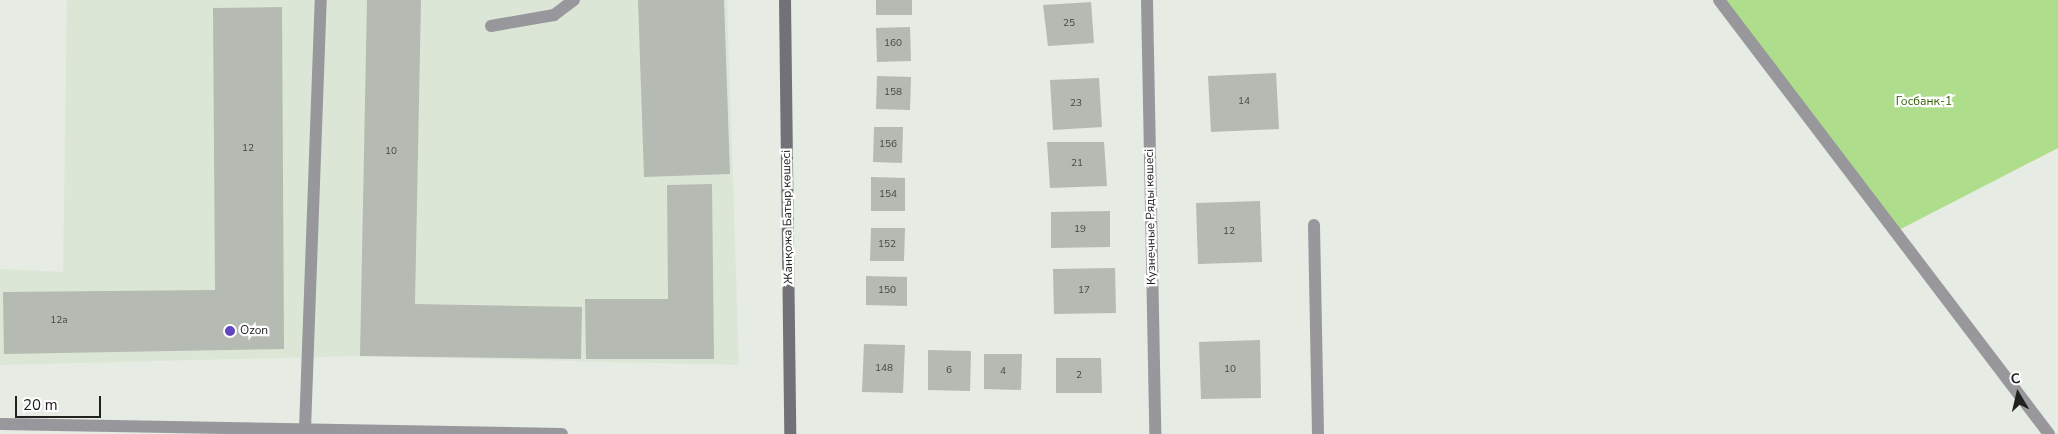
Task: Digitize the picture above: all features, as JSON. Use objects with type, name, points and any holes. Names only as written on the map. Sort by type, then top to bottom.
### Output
[{"type":"main road","name":"Жанқожа Батыр көшесі","points":[[785,0],[790,434]]},
{"type":"street","points":[[305,429],[321,0]]},
{"type":"street","points":[[491,26],[554,15],[574,0]]},
{"type":"street","name":"Кузнечные Ряды көшесі","points":[[1147,0],[1155,434]]},
{"type":"street","points":[[1719,0],[2049,434]]},
{"type":"street","points":[[1314,225],[1318,434]]},
{"type":"street","points":[[0,424],[138,430],[305,429],[562,434]]},
{"type":"shaded area","points":[[67,0],[727,0],[739,365],[360,356],[0,365],[0,269],[63,272]]},
{"type":"green space","name":"Госбанк-1","points":[[1719,0],[2058,0],[2058,148],[1895,232]]},
{"type":"building","points":[[367,0],[421,0],[415,304],[582,307],[581,359],[360,356]]},
{"type":"building","points":[[638,0],[724,0],[730,174],[644,177]]},
{"type":"building","points":[[876,0],[912,0],[912,15],[876,15]]},
{"type":"building","points":[[1091,2],[1094,43],[1048,46],[1043,5]]},
{"type":"building","points":[[282,7],[284,349],[4,354],[3,292],[215,290],[213,8]]},
{"type":"building","points":[[910,27],[911,61],[877,62],[876,28]]},
{"type":"building","points":[[1276,73],[1279,129],[1211,132],[1208,76]]},
{"type":"building","points":[[877,76],[911,77],[910,110],[876,109]]},
{"type":"building","points":[[1099,78],[1102,127],[1053,130],[1050,80]]},
{"type":"building","points":[[874,127],[903,127],[902,163],[873,162]]},
{"type":"building","points":[[1047,142],[1104,142],[1107,186],[1050,188]]},
{"type":"building","points":[[871,177],[905,178],[905,211],[871,211]]},
{"type":"building","points":[[712,184],[714,359],[586,359],[585,299],[668,299],[667,185]]},
{"type":"building","points":[[1260,201],[1262,262],[1198,264],[1196,203]]},
{"type":"building","points":[[1110,211],[1110,247],[1051,248],[1051,212]]},
{"type":"building","points":[[871,228],[905,228],[904,261],[870,261]]},
{"type":"building","points":[[1115,268],[1116,313],[1054,314],[1053,269]]},
{"type":"building","points":[[866,276],[907,277],[907,306],[866,305]]},
{"type":"building","points":[[1260,340],[1261,398],[1201,399],[1199,342]]},
{"type":"building","points":[[864,344],[905,345],[903,393],[862,392]]},
{"type":"building","points":[[928,350],[971,351],[970,391],[928,390]]},
{"type":"building","points":[[984,354],[1022,354],[1021,390],[984,389]]},
{"type":"building","points":[[1056,358],[1101,358],[1102,393],[1056,393]]},
{"type":"place","name":"Ozon","points":[[230,331]]}]
